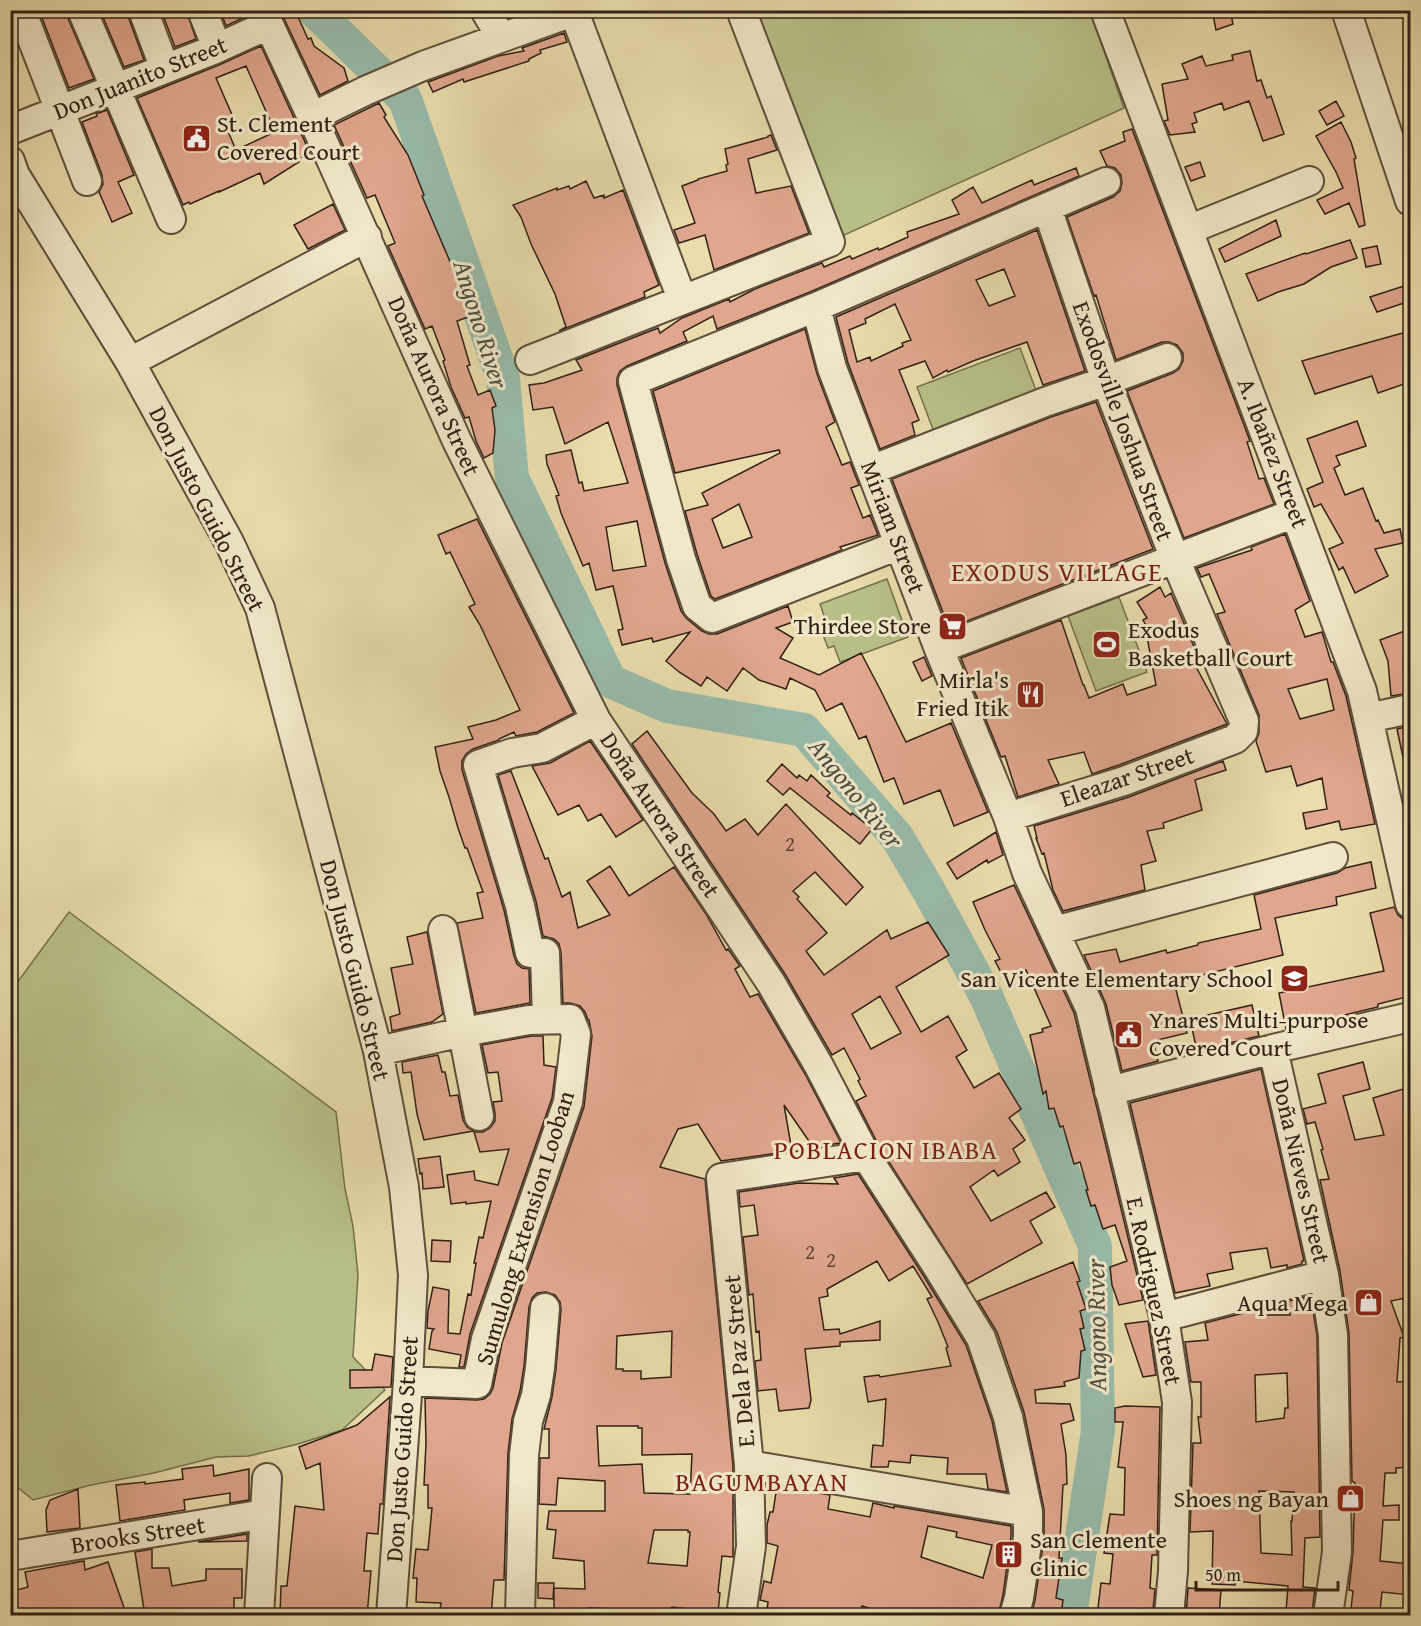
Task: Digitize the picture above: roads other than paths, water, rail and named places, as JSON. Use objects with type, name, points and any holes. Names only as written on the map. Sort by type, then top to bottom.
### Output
[{"type":"street","points":[[21,10],[87,181]]},
{"type":"street","points":[[82,10],[171,219]]},
{"type":"street","points":[[142,10],[165,69]]},
{"type":"street","points":[[202,10],[217,48]]},
{"type":"street","points":[[485,10],[501,37]]},
{"type":"street","points":[[530,360],[830,242],[741,10]]},
{"type":"street","name":"A. Ibañez Street","points":[[1105,10],[1362,691],[1407,873],[1410,904]]},
{"type":"street","points":[[1346,10],[1410,201]]},
{"type":"street","points":[[312,117],[420,68],[576,11],[682,299]]},
{"type":"street","name":"Don Juanito Street","points":[[10,130],[217,48],[265,18]]},
{"type":"street","name":"Doña Aurora Street","points":[[265,18],[367,237],[457,441],[596,720],[771,983],[810,1049],[866,1156],[981,1338],[1008,1417],[1028,1512],[1028,1537],[1014,1616]]},
{"type":"street","name":"Don Justo Guido Street","points":[[10,161],[15,175],[130,362],[224,533],[260,608],[378,1051],[404,1187],[413,1275],[408,1381],[391,1616]]},
{"type":"street","points":[[1188,230],[1309,181]]},
{"type":"street","points":[[899,545],[712,618],[697,606],[681,559],[633,381],[816,307],[1107,182]]},
{"type":"street","name":"Exodosville Joshua Street","points":[[1047,208],[1106,381],[1175,559],[1244,721],[1242,731]]},
{"type":"street","points":[[130,362],[367,237]]},
{"type":"street","name":"Miriam Street","points":[[816,307],[832,368],[939,649],[1008,817],[1027,873],[1090,1008]]},
{"type":"street","points":[[871,470],[1045,402],[1167,358]]},
{"type":"street","points":[[939,649],[1295,513]]},
{"type":"street","points":[[1368,718],[1410,709]]},
{"type":"street","points":[[547,1019],[545,953],[530,953],[520,906],[478,765],[512,753],[542,748],[596,720]]},
{"type":"street","name":"Eleazar Street","points":[[1008,817],[1124,781],[1235,739],[1242,731]]},
{"type":"street","points":[[1054,931],[1333,857]]},
{"type":"street","points":[[443,930],[480,1116]]},
{"type":"street","name":"E. Rodriguez Street","points":[[1090,1008],[1164,1317],[1177,1402],[1173,1571],[1169,1616]]},
{"type":"street","points":[[1109,1091],[1410,1017]]},
{"type":"street","name":"Sumulong Extension Looban","points":[[378,1051],[529,1020],[570,1019],[576,1034],[568,1102],[486,1339],[477,1384],[408,1381]]},
{"type":"street","name":"Doña Nieves Street","points":[[1273,1049],[1324,1275],[1333,1335],[1337,1552],[1328,1616]]},
{"type":"street","name":"E. Dela Paz Street","points":[[741,1616],[751,1546],[749,1465],[721,1178],[866,1156]]},
{"type":"street","points":[[1164,1317],[1324,1275]]},
{"type":"street","points":[[520,1616],[524,1455],[528,1421],[536,1395],[540,1368],[545,1308]]},
{"type":"street","points":[[749,1465],[1028,1512]]},
{"type":"street","points":[[259,1616],[267,1478]]},
{"type":"street","name":"Brooks Street","points":[[10,1556],[265,1514]]},
{"type":"waterway","name":"Angono River","points":[[314,10],[405,99],[503,378],[512,478],[610,681],[667,706],[804,730],[897,837],[986,996],[1095,1246],[1098,1431],[1070,1616]]},
{"type":"place","name":"St. Clement Covered Court","points":[[196,138]]},
{"type":"place","name":"Thirdee Store","points":[[952,626]]},
{"type":"place","name":"Exodus Basketball Court","points":[[1107,644]]},
{"type":"place","name":"Mirla's Fried Itik","points":[[1030,694]]},
{"type":"place","name":"San Vicente Elementary School","points":[[1294,979]]},
{"type":"place","name":"Ynares Multi-purpose Covered Court","points":[[1128,1034]]},
{"type":"place","name":"Aqua Mega","points":[[1369,1303]]},
{"type":"place","name":"Shoes ng Bayan","points":[[1350,1499]]},
{"type":"place","name":"San Clemente Clinic","points":[[1009,1554]]},
{"type":"district","name":"EXODUS VILLAGE","points":[[1057,572]]},
{"type":"district","name":"POBLACION IBABA","points":[[886,1150]]},
{"type":"district","name":"BAGUMBAYAN","points":[[762,1482]]}]
